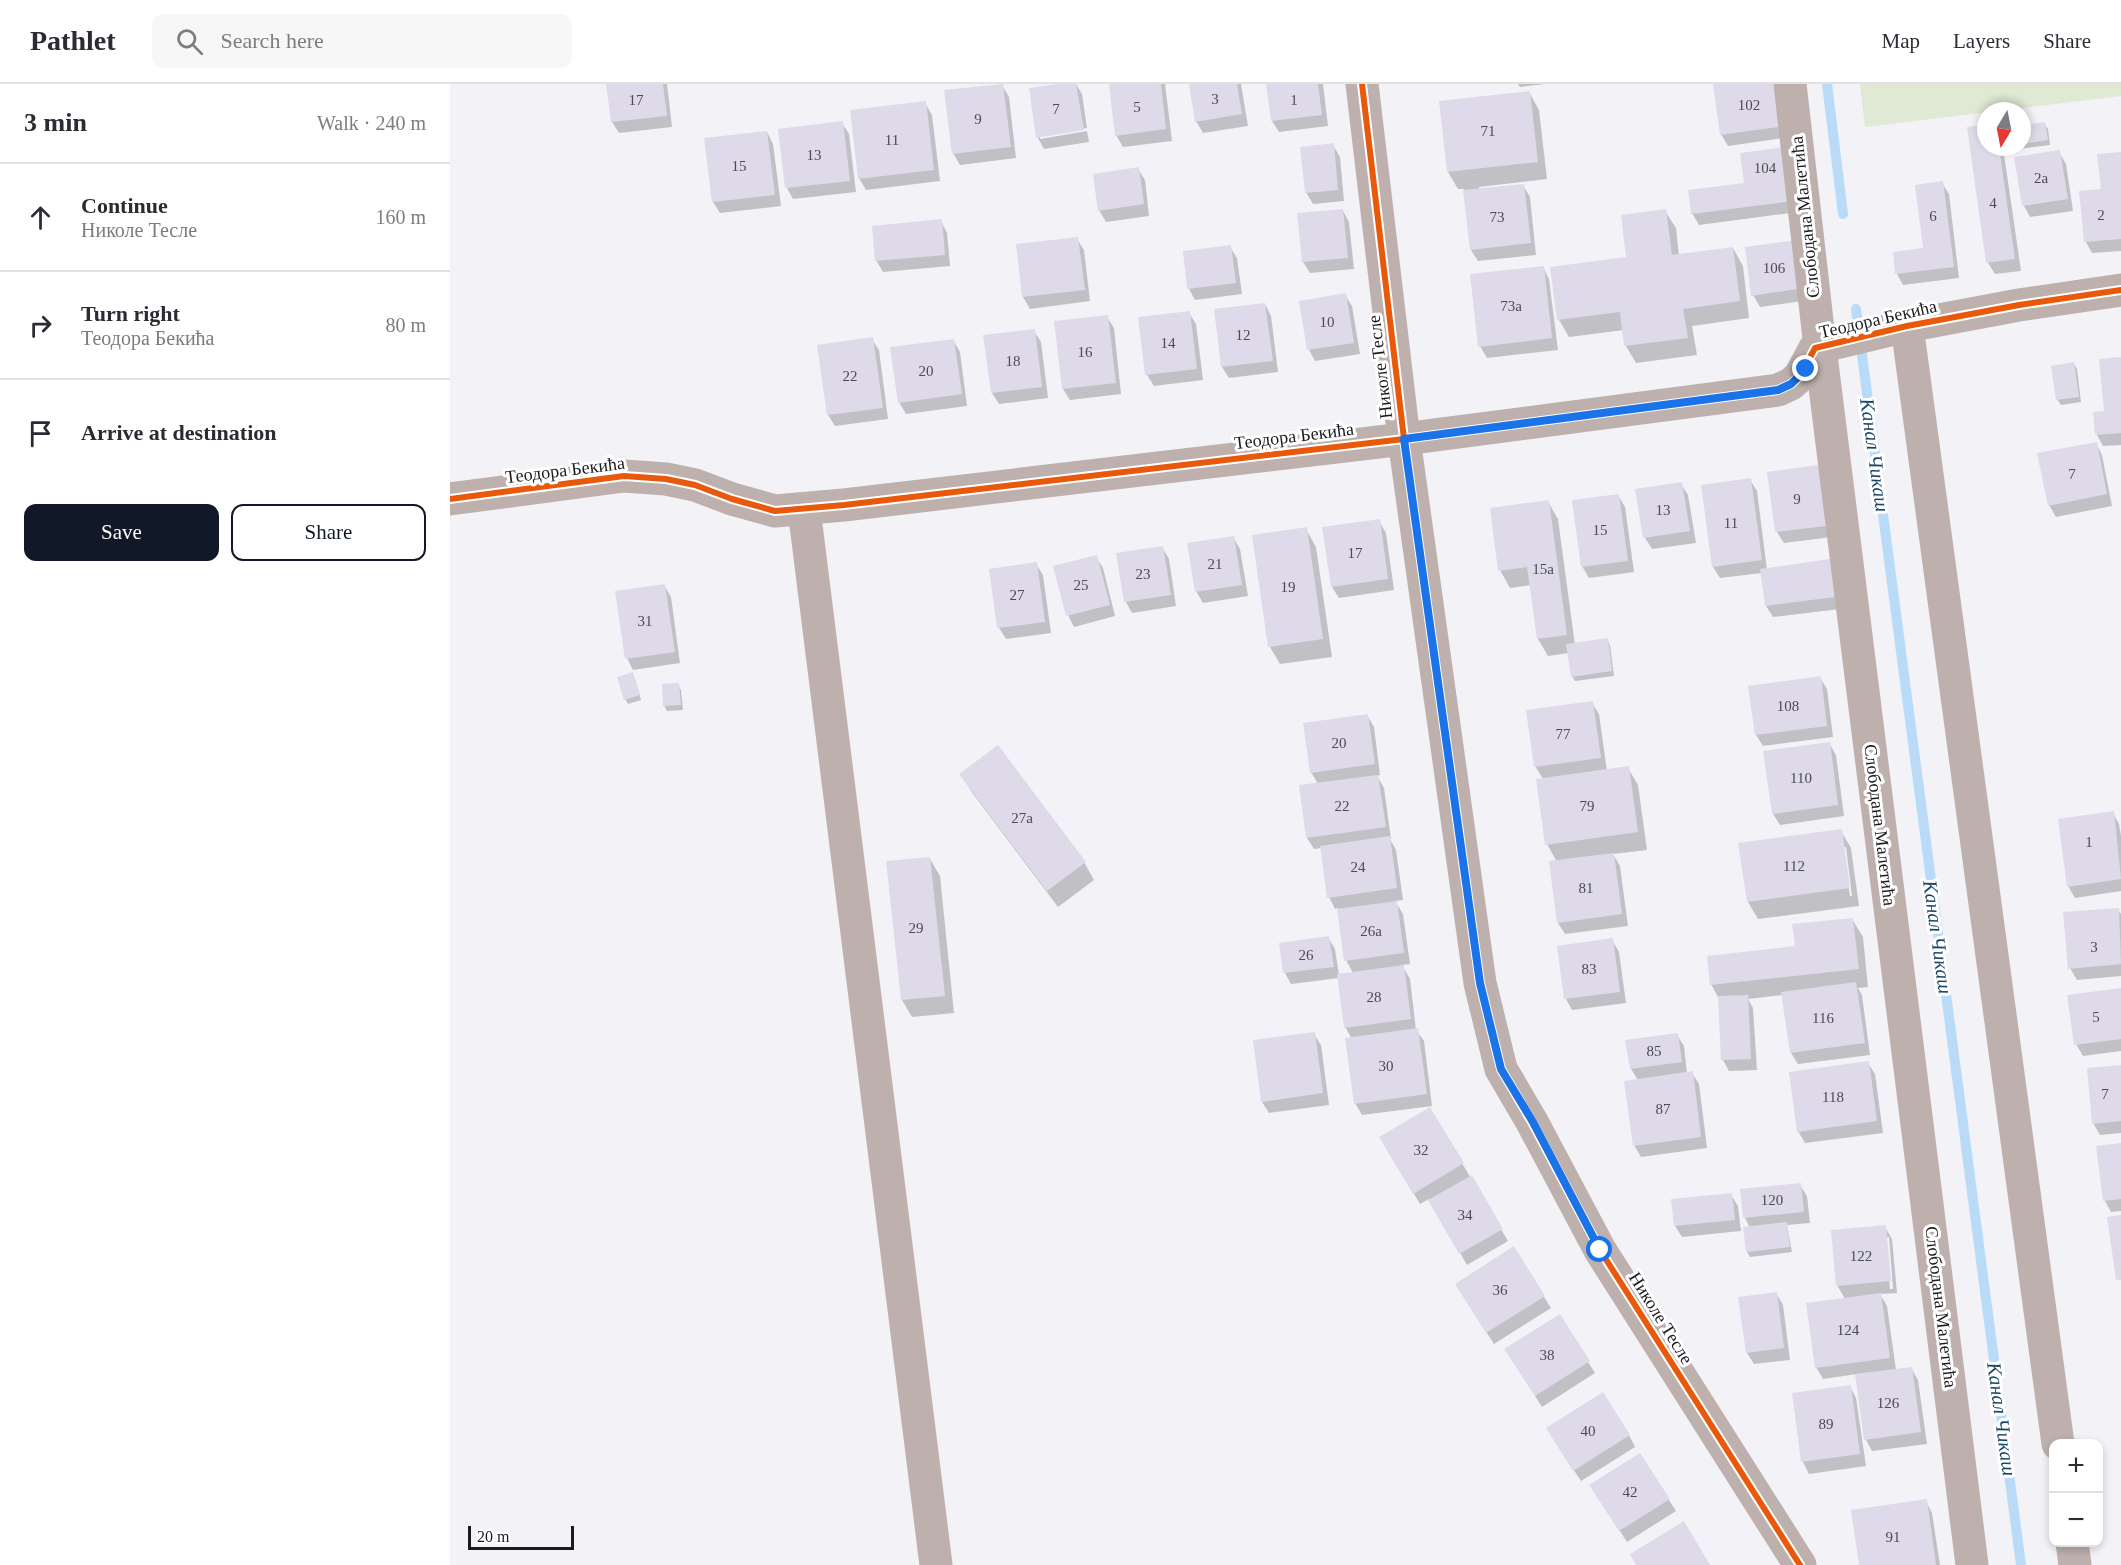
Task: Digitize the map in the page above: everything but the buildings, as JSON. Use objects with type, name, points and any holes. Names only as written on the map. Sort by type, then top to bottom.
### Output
[{"type":"street","name":"Николе Тесле","points":[[1362,84],[1404,439],[1480,983],[1501,1069],[1533,1122],[1600,1250],[1800,1565]]},
{"type":"street","name":"Слободана Малетића","points":[[1790,84],[1827,346],[1972,1565]]},
{"type":"street","name":"Теодора Бекића","points":[[450,500],[624,476],[666,479],[696,485],[732,499],[775,511],[1404,439],[1778,390],[1791,384],[1800,376],[1806,369],[1812,352],[1827,346],[1900,328],[2019,305],[2121,290]]},
{"type":"street","points":[[1900,328],[2057,1439]]},
{"type":"street","points":[[804,508],[936,1565]]},
{"type":"street","points":[[2073,1547],[2075,1565]]},
{"type":"green space","points":[[1860,84],[2121,84],[2121,96],[2031,107],[2031,102],[1977,102],[1977,113],[1865,127]]},
{"type":"waterway","name":"Канал Чикаш","points":[[1827,84],[1843,214]]},
{"type":"waterway","name":"Канал Чикаш","points":[[1856,309],[2021,1565]]},
{"type":"cycle path","points":[[1362,84],[1404,439],[1480,983],[1501,1069],[1600,1250],[1800,1565]]},
{"type":"cycle path","points":[[450,499],[624,476],[666,479],[695,485],[732,499],[775,511],[844,505],[1404,439],[1778,390],[1791,384],[1800,376],[1815,348],[1907,326],[2019,305],[2121,290]]},
{"type":"route","points":[[1600,1250],[1533,1122],[1501,1069],[1480,983],[1404,439],[1778,390],[1791,384],[1806,369]]}]
